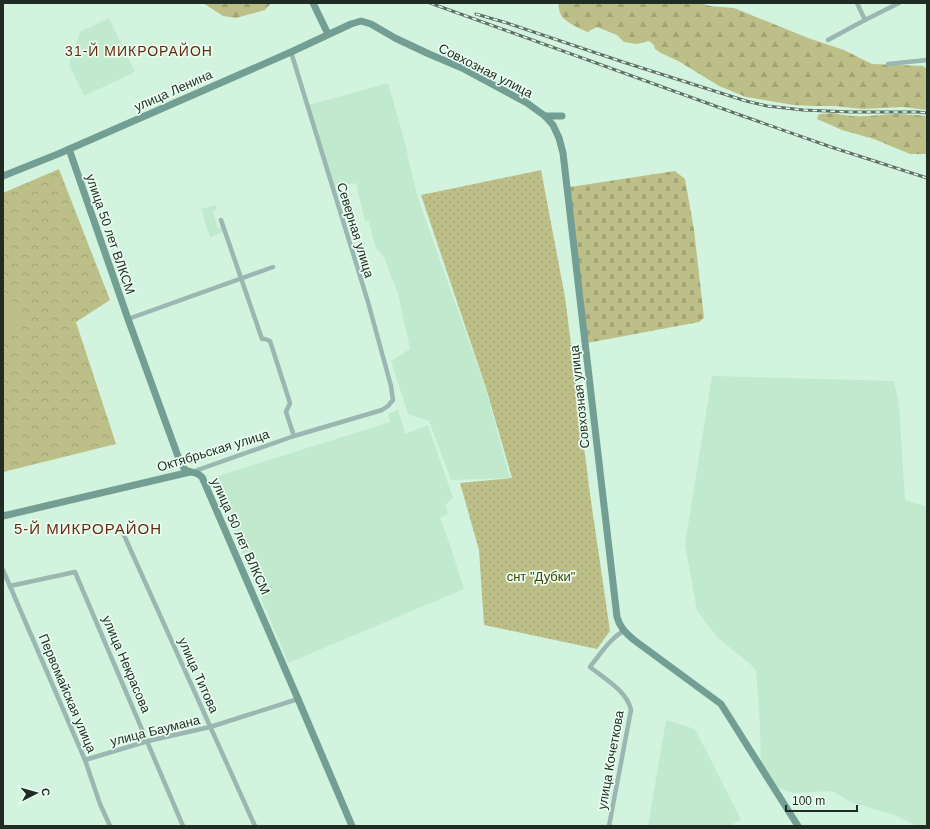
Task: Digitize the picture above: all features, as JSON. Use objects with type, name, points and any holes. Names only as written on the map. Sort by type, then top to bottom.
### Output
[{"type":"street","points":[[313,3],[328,34]]},
{"type":"street","points":[[857,3],[865,20]]},
{"type":"street","points":[[828,40],[899,3]]},
{"type":"street","name":"Совхозная улица","points":[[351,24],[361,21],[375,26],[395,38],[462,68],[527,103],[545,116],[557,131],[563,153],[617,617],[619,625],[623,631]]},
{"type":"street","name":"улица Ленина","points":[[3,176],[69,149],[291,52],[351,24]]},
{"type":"street","name":"Северная улица","points":[[291,52],[368,302],[391,386],[393,400],[382,410]]},
{"type":"street","points":[[888,64],[927,60]]},
{"type":"street","points":[[545,116],[562,116]]},
{"type":"street","name":"улица 50 лет ВЛКСМ","points":[[69,149],[128,319],[179,459],[185,470],[202,477],[352,826]]},
{"type":"street","points":[[221,220],[262,339],[268,339],[270,342],[290,403],[286,412],[294,436]]},
{"type":"street","points":[[128,319],[273,268]]},
{"type":"street","name":"Октябрьская улица","points":[[3,516],[190,472],[294,436],[382,410]]},
{"type":"street","name":"улица Титова","points":[[123,533],[255,826]]},
{"type":"street","name":"Первомайская улица","points":[[3,570],[85,760],[100,804],[110,826]]},
{"type":"street","name":"улица Некрасова","points":[[10,586],[75,572],[183,826]]},
{"type":"street","points":[[623,631],[676,672],[721,704],[798,826]]},
{"type":"street","name":"улица Кочеткова","points":[[609,826],[631,710],[627,699],[590,667],[616,635],[623,631]]},
{"type":"street","name":"улица Баумана","points":[[85,760],[148,741],[210,727],[298,699]]},
{"type":"shaded area","points":[[109,18],[135,72],[84,96],[69,65],[80,32]]},
{"type":"shaded area","points":[[388,83],[404,139],[417,195],[485,387],[510,478],[451,480],[429,421],[408,414],[391,361],[410,349],[398,294],[384,257],[376,248],[369,222],[365,221],[356,183],[334,187],[309,105]]},
{"type":"shaded area","points":[[215,205],[217,210],[213,212],[218,228],[222,227],[224,232],[210,237],[201,209]]},
{"type":"shaded area","points":[[712,376],[894,381],[899,405],[905,500],[927,507],[927,826],[917,826],[894,815],[851,802],[832,791],[794,793],[771,786],[761,768],[756,670],[718,638],[697,611],[685,544]]},
{"type":"shaded area","points":[[398,410],[405,434],[428,425],[453,498],[445,505],[448,513],[440,518],[464,589],[288,663],[215,487],[221,485],[218,476],[390,422],[388,414]]},
{"type":"shaded area","points":[[666,720],[695,729],[741,820],[733,824],[733,826],[648,826]]},
{"type":"green space","points":[[203,3],[271,3],[265,10],[236,18],[223,16]]},
{"type":"green space","points":[[558,3],[700,3],[710,6],[734,8],[808,38],[844,50],[872,64],[923,66],[927,69],[927,110],[903,107],[862,109],[835,106],[794,105],[746,97],[719,86],[680,62],[661,53],[655,49],[654,45],[649,41],[637,44],[624,42],[617,35],[597,27],[588,32],[578,28],[563,18]]},
{"type":"green space","points":[[834,113],[850,116],[908,114],[927,116],[927,154],[910,154],[874,139],[842,130],[817,119],[818,115],[820,114]]},
{"type":"green space","points":[[59,169],[110,300],[76,322],[116,444],[3,472],[3,193]]},
{"type":"green space","name":"снт \"Дубки\"","points":[[541,170],[565,297],[590,494],[610,631],[597,649],[484,625],[479,550],[460,483],[512,478],[486,388],[421,195]]},
{"type":"green space","points":[[675,171],[685,179],[694,230],[704,318],[699,322],[587,343],[570,187]]},
{"type":"green space","points":[[8,295],[11,297],[22,330],[20,333],[7,336],[3,329],[3,297]]},
{"type":"railway","points":[[430,3],[740,115],[831,147],[927,178]]},
{"type":"railway","points":[[476,14],[746,101],[767,106],[803,110],[927,113]]},
{"type":"district","name":"31-Й МИКРОРАЙОН","points":[[139,51]]},
{"type":"district","name":"5-Й МИКРОРАЙОН","points":[[88,529]]}]
